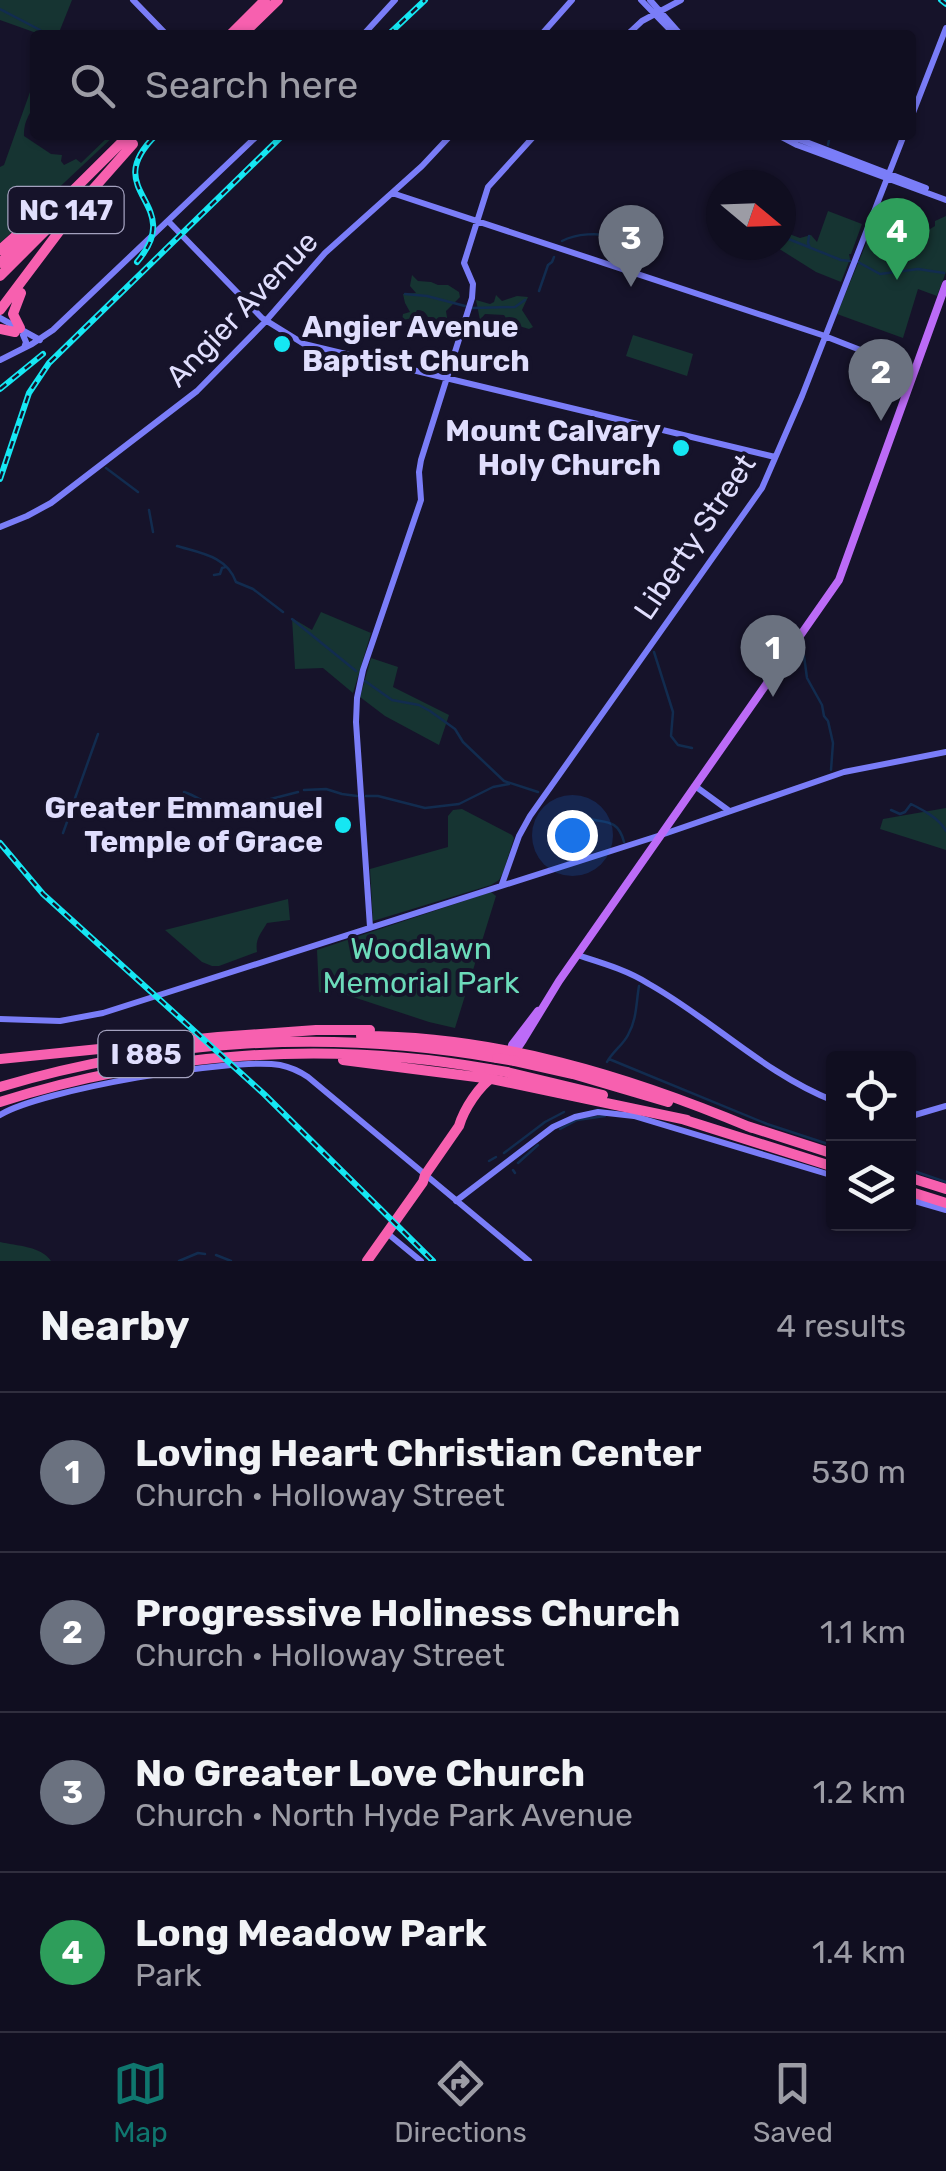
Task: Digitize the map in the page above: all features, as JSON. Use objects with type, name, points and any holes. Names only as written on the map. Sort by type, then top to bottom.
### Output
[{"type":"highway","points":[[235,30],[265,0]]},
{"type":"highway","points":[[247,30],[278,0]]},
{"type":"highway","points":[[0,250],[129,140]]},
{"type":"highway","name":"NC 147","points":[[0,263],[130,140]]},
{"type":"highway","name":"NC 147","points":[[0,276],[130,140]]},
{"type":"highway","points":[[0,310],[131,140]]},
{"type":"highway","points":[[19,332],[14,308],[46,250]]},
{"type":"highway","points":[[0,324],[19,332]]},
{"type":"highway","points":[[0,1059],[218,1037],[330,1030],[400,1032],[513,1056],[529,1055],[629,1081],[752,1128]]},
{"type":"highway","points":[[294,1041],[385,1036],[454,1042]]},
{"type":"highway","points":[[523,1040],[529,1055]]},
{"type":"highway","name":"I 885","points":[[0,1087],[140,1054],[224,1044],[294,1041],[393,1045],[496,1058],[513,1056],[826,1151]]},
{"type":"highway","points":[[253,1056],[341,1060],[473,1077],[490,1074],[686,1120]]},
{"type":"highway","name":"I 885","points":[[0,1102],[143,1068],[253,1056],[378,1056],[490,1074],[507,1072],[583,1089],[826,1164]]},
{"type":"highway","points":[[364,1261],[423,1182],[490,1074],[513,1056]]},
{"type":"highway","points":[[459,1126],[492,1086],[490,1074]]},
{"type":"highway","points":[[473,1077],[479,1080],[481,1089]]},
{"type":"highway","points":[[916,1180],[946,1189]]},
{"type":"highway","points":[[916,1193],[946,1202]]},
{"type":"main road","points":[[513,1056],[577,955],[839,580],[946,284]]},
{"type":"main road","points":[[672,817],[673,824],[680,828]]},
{"type":"main road","points":[[640,841],[646,845],[647,854]]},
{"type":"main road","points":[[513,1056],[512,1045],[541,1008]]},
{"type":"street","points":[[132,0],[162,30]]},
{"type":"street","points":[[368,30],[395,0]]},
{"type":"street","points":[[545,30],[572,0]]},
{"type":"street","points":[[641,0],[658,12]]},
{"type":"street","points":[[650,0],[674,30]]},
{"type":"street","points":[[632,30],[681,0]]},
{"type":"street","points":[[916,105],[946,28]]},
{"type":"street","points":[[0,360],[40,340],[253,140]]},
{"type":"street","name":"Angier Avenue","points":[[0,527],[51,503],[212,377],[325,254],[446,140]]},
{"type":"street","points":[[472,298],[473,284],[464,264],[488,187],[530,140]]},
{"type":"street","points":[[789,140],[946,198]]},
{"type":"street","points":[[800,140],[887,176]]},
{"type":"street","name":"Liberty Street","points":[[502,886],[530,816],[756,498],[902,140]]},
{"type":"street","points":[[392,193],[825,336],[914,371]]},
{"type":"street","points":[[169,222],[266,321],[312,347],[775,457]]},
{"type":"street","points":[[370,927],[356,722],[358,691],[421,500],[421,460],[479,277]]},
{"type":"street","points":[[19,332],[40,340]]},
{"type":"street","points":[[19,332],[26,342],[24,349]]},
{"type":"street","points":[[0,1018],[51,1021],[86,1017],[660,835],[844,772],[946,752]]},
{"type":"street","points":[[695,786],[729,810]]},
{"type":"street","points":[[577,955],[648,983],[780,1074],[826,1098]]},
{"type":"street","points":[[0,1115],[11,1108],[144,1077],[198,1069],[274,1064],[290,1067],[304,1074],[529,1261]]},
{"type":"street","points":[[916,1115],[946,1106]]},
{"type":"street","points":[[456,1201],[553,1127],[598,1112],[630,1114],[826,1174]]},
{"type":"street","points":[[916,1201],[946,1210]]},
{"type":"street","points":[[385,1232],[421,1261]]},
{"type":"green space","points":[[0,0],[72,0],[60,30],[30,31],[0,20]]},
{"type":"green space","points":[[30,92],[24,136],[51,154],[62,155],[64,165],[76,159],[81,163],[105,140],[110,140],[0,243],[0,167]]},
{"type":"green space","points":[[828,211],[862,224],[841,282],[796,259],[796,237],[811,235],[817,242]]},
{"type":"green space","points":[[946,216],[946,272],[937,296],[918,289],[903,338],[837,314],[875,222],[911,237],[915,232],[922,234]]},
{"type":"green space","points":[[412,275],[418,281],[448,285],[459,292],[460,297],[446,311],[448,324],[440,323],[436,332],[421,310],[413,318],[402,320],[403,314],[410,312],[403,294],[416,293],[410,286]]},
{"type":"green space","points":[[496,295],[502,301],[528,297],[522,310],[533,327],[509,323],[504,315],[485,314],[480,320],[476,300],[490,304]]},
{"type":"green space","points":[[633,335],[693,354],[687,376],[626,356]]},
{"type":"green space","points":[[321,612],[371,633],[353,693],[323,668],[295,669],[292,618],[312,630]]},
{"type":"green space","points":[[371,658],[398,667],[393,687],[449,715],[439,745],[385,716],[360,697]]},
{"type":"green space","points":[[946,808],[946,850],[880,829],[883,819]]},
{"type":"green space","name":"Woodlawn Memorial Park","points":[[462,809],[514,838],[499,880],[373,921],[370,869],[448,847],[448,816],[453,810]]},
{"type":"green space","name":"Woodlawn Memorial Park","points":[[491,892],[496,896],[455,1028],[329,989],[326,994],[319,992],[317,950]]},
{"type":"green space","points":[[288,899],[290,920],[267,923],[257,952],[219,966],[202,962],[165,930]]},
{"type":"green space","points":[[0,1242],[35,1249],[51,1261],[0,1261]]},
{"type":"waterway","points":[[0,9],[40,30]]},
{"type":"waterway","points":[[828,145],[829,140]]},
{"type":"waterway","points":[[562,241],[588,234],[614,236]]},
{"type":"waterway","points":[[809,236],[810,248]]},
{"type":"waterway","points":[[796,242],[850,261]]},
{"type":"waterway","points":[[539,291],[554,257]]},
{"type":"waterway","points":[[858,262],[880,274],[918,269],[944,273]]},
{"type":"waterway","points":[[405,294],[465,306]]},
{"type":"waterway","points":[[473,308],[515,307],[525,300]]},
{"type":"waterway","points":[[106,468],[138,492]]},
{"type":"waterway","points":[[149,510],[153,532]]},
{"type":"waterway","points":[[177,546],[219,561],[236,582],[253,589],[283,612]]},
{"type":"waterway","points":[[214,575],[225,567]]},
{"type":"waterway","points":[[292,619],[356,671]]},
{"type":"waterway","points":[[654,652],[673,712],[671,736],[678,745],[692,748]]},
{"type":"waterway","points":[[804,656],[807,678],[828,721],[833,743],[831,770]]},
{"type":"waterway","points":[[365,681],[392,700],[430,711],[455,729],[463,742],[504,781],[538,792]]},
{"type":"waterway","points":[[69,815],[98,734]]},
{"type":"waterway","points":[[366,796],[425,808],[459,804],[493,787],[509,784]]},
{"type":"waterway","points":[[304,790],[326,789],[357,796]]},
{"type":"waterway","points":[[184,792],[212,806],[232,808]]},
{"type":"waterway","points":[[239,808],[249,809],[259,802],[298,792]]},
{"type":"waterway","points":[[891,810],[900,814],[911,804],[935,818],[946,831]]},
{"type":"waterway","points":[[581,816],[613,824],[624,842]]},
{"type":"waterway","points":[[63,833],[67,822]]},
{"type":"waterway","points":[[607,1062],[631,1029],[639,986]]},
{"type":"waterway","points":[[609,1059],[767,1124],[826,1143]]},
{"type":"waterway","points":[[504,1153],[564,1112]]},
{"type":"waterway","points":[[560,1129],[577,1120],[605,1116]]},
{"type":"waterway","points":[[518,1163],[538,1145]]},
{"type":"waterway","points":[[489,1161],[496,1157]]},
{"type":"waterway","points":[[916,1172],[946,1182]]},
{"type":"waterway","points":[[179,1261],[205,1254]]},
{"type":"waterway","points":[[216,1255],[231,1261]]},
{"type":"railway","points":[[393,30],[425,0]]},
{"type":"railway","points":[[941,0],[946,4]]},
{"type":"railway","points":[[137,262],[150,242],[153,225],[135,171],[140,155],[152,140]]},
{"type":"railway","points":[[0,479],[29,393],[49,363],[278,140]]},
{"type":"railway","points":[[0,389],[43,354]]},
{"type":"railway","points":[[0,843],[43,894],[264,1094],[433,1261]]},
{"type":"place","name":"Long Meadow Park","points":[[897,280]]},
{"type":"place","name":"No Greater Love Church","points":[[631,287]]},
{"type":"place","name":"Angier Avenue Baptist Church","points":[[282,344]]},
{"type":"place","name":"Progressive Holiness Church","points":[[881,421]]},
{"type":"place","name":"Mount Calvary Holy Church","points":[[681,448]]},
{"type":"place","name":"Loving Heart Christian Center","points":[[773,697]]},
{"type":"place","name":"Greater Emmanuel Temple of Grace","points":[[343,825]]}]
